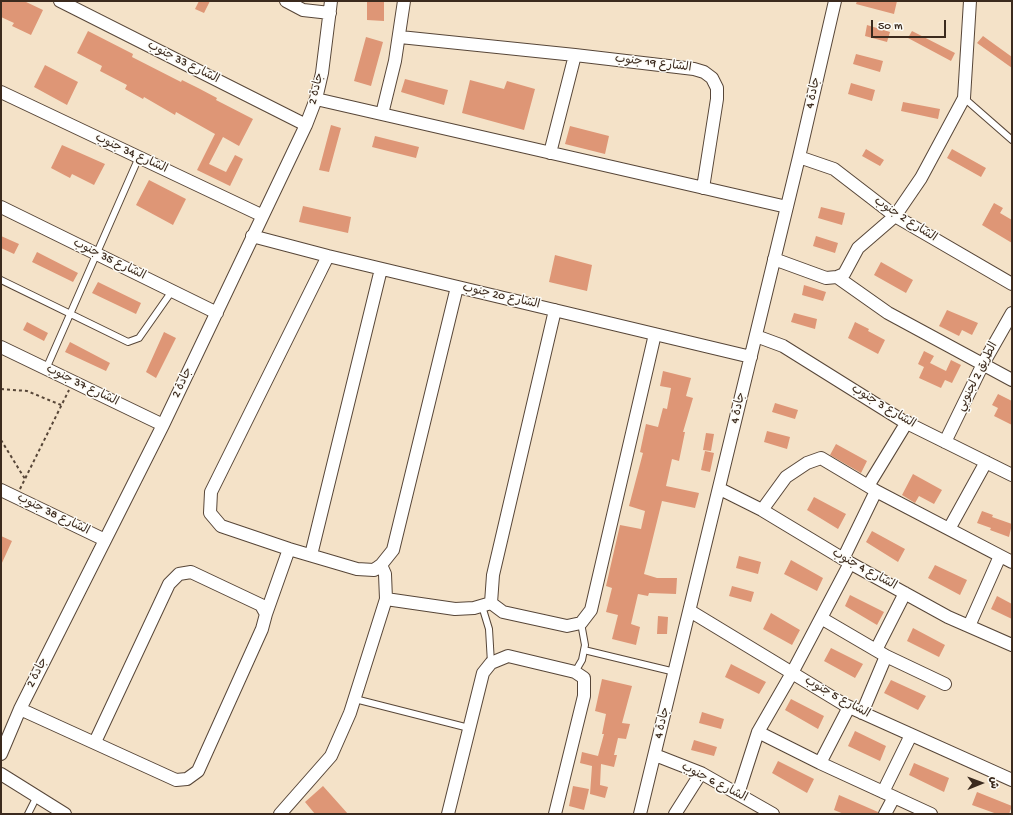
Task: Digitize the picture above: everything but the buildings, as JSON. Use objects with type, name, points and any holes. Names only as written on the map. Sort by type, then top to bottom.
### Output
[{"type":"street","points":[[286,1],[303,10],[330,7]]},
{"type":"street","points":[[382,114],[400,37],[404,1]]},
{"type":"street","name":"جادة 4","points":[[640,814],[720,489],[835,1]]},
{"type":"street","points":[[774,259],[826,278],[837,277],[844,274],[858,248],[895,216],[921,178],[964,98],[970,1]]},
{"type":"street","name":"الشارع 33 جنوب","points":[[65,2],[306,125]]},
{"type":"street","name":"جادة 2","points":[[1,754],[6,725],[20,709],[163,425],[261,215],[306,125],[316,99],[330,7]]},
{"type":"street","name":"الشارع 19 جنوب","points":[[400,37],[575,55],[694,69],[704,72],[712,78],[717,88],[717,99],[703,188]]},
{"type":"street","points":[[550,153],[575,55]]},
{"type":"street","name":"الشارع 34 جنوب","points":[[1,92],[261,215]]},
{"type":"street","points":[[316,99],[787,207]]},
{"type":"street","name":"الشارع 2 جنوب","points":[[799,157],[834,169],[895,216],[1012,284]]},
{"type":"street","name":"الشارع 35 جنوب","points":[[1,207],[216,313]]},
{"type":"street","name":"الشارع 20 جنوب","points":[[252,236],[381,269],[751,357]]},
{"type":"street","points":[[328,256],[211,492],[210,513],[221,526],[289,549],[357,569],[374,570],[381,565],[392,550],[457,287]]},
{"type":"street","points":[[311,555],[381,269]]},
{"type":"street","points":[[837,277],[888,313],[1012,380]]},
{"type":"street","points":[[487,604],[556,310]]},
{"type":"street","name":"الطريق 2 لجنوبي","points":[[945,442],[983,364],[1012,313]]},
{"type":"street","points":[[386,599],[455,609],[474,608],[487,604],[503,612],[567,626],[582,623],[591,610],[655,334]]},
{"type":"street","name":"الشارع 3 جنوب","points":[[756,336],[783,346],[907,422],[1012,475]]},
{"type":"street","name":"الشارع 37 جنوب","points":[[1,347],[163,425]]},
{"type":"street","points":[[738,794],[758,732],[792,673],[821,618],[846,561],[872,489],[907,422]]},
{"type":"street","points":[[762,510],[786,477],[807,463],[821,458],[872,489],[1012,562]]},
{"type":"street","points":[[949,529],[986,462]]},
{"type":"street","name":"الشارع 4 جنوب","points":[[720,489],[762,510],[846,561],[948,617],[1012,645]]},
{"type":"street","name":"الشارع 38 جنوب","points":[[1,490],[105,540]]},
{"type":"street","points":[[20,709],[176,780],[187,779],[198,771],[262,629],[289,549]]},
{"type":"street","points":[[969,626],[1000,556]]},
{"type":"street","points":[[280,814],[331,756],[354,699],[386,599],[385,574],[381,565]]},
{"type":"street","points":[[95,742],[169,584],[179,574],[191,572],[261,605],[266,614]]},
{"type":"street","points":[[876,650],[905,593]]},
{"type":"street","name":"الشارع 5 جنوب","points":[[690,612],[849,707],[1012,780]]},
{"type":"street","points":[[821,618],[886,656],[945,684]]},
{"type":"street","points":[[448,814],[483,673],[491,663],[508,656],[576,672],[584,678],[584,696],[555,814]]},
{"type":"street","points":[[862,713],[886,656]]},
{"type":"street","points":[[820,763],[849,707]]},
{"type":"street","points":[[758,732],[820,763],[930,814]]},
{"type":"street","points":[[885,814],[888,795],[911,734]]},
{"type":"street","name":"الشارع 6 جنوب","points":[[655,755],[701,773],[773,814]]},
{"type":"street","points":[[675,814],[701,773]]},
{"type":"street","points":[[1,774],[36,798],[65,814]]},
{"type":"lane","points":[[964,98],[1012,140]]},
{"type":"lane","points":[[46,369],[139,157]]},
{"type":"lane","points":[[1,280],[128,342],[139,338],[172,291]]},
{"type":"lane","points":[[487,604],[491,663]]},
{"type":"lane","points":[[576,672],[582,660],[584,650],[582,623]]},
{"type":"lane","points":[[584,650],[675,672]]},
{"type":"lane","points":[[354,699],[469,728]]},
{"type":"lane","points":[[28,814],[36,798]]},
{"type":"path","points":[[16,497],[73,382]]},
{"type":"path","points":[[1,389],[27,391],[62,405]]},
{"type":"path","points":[[1,394],[1,409]]},
{"type":"path","points":[[1,440],[25,479]]}]
